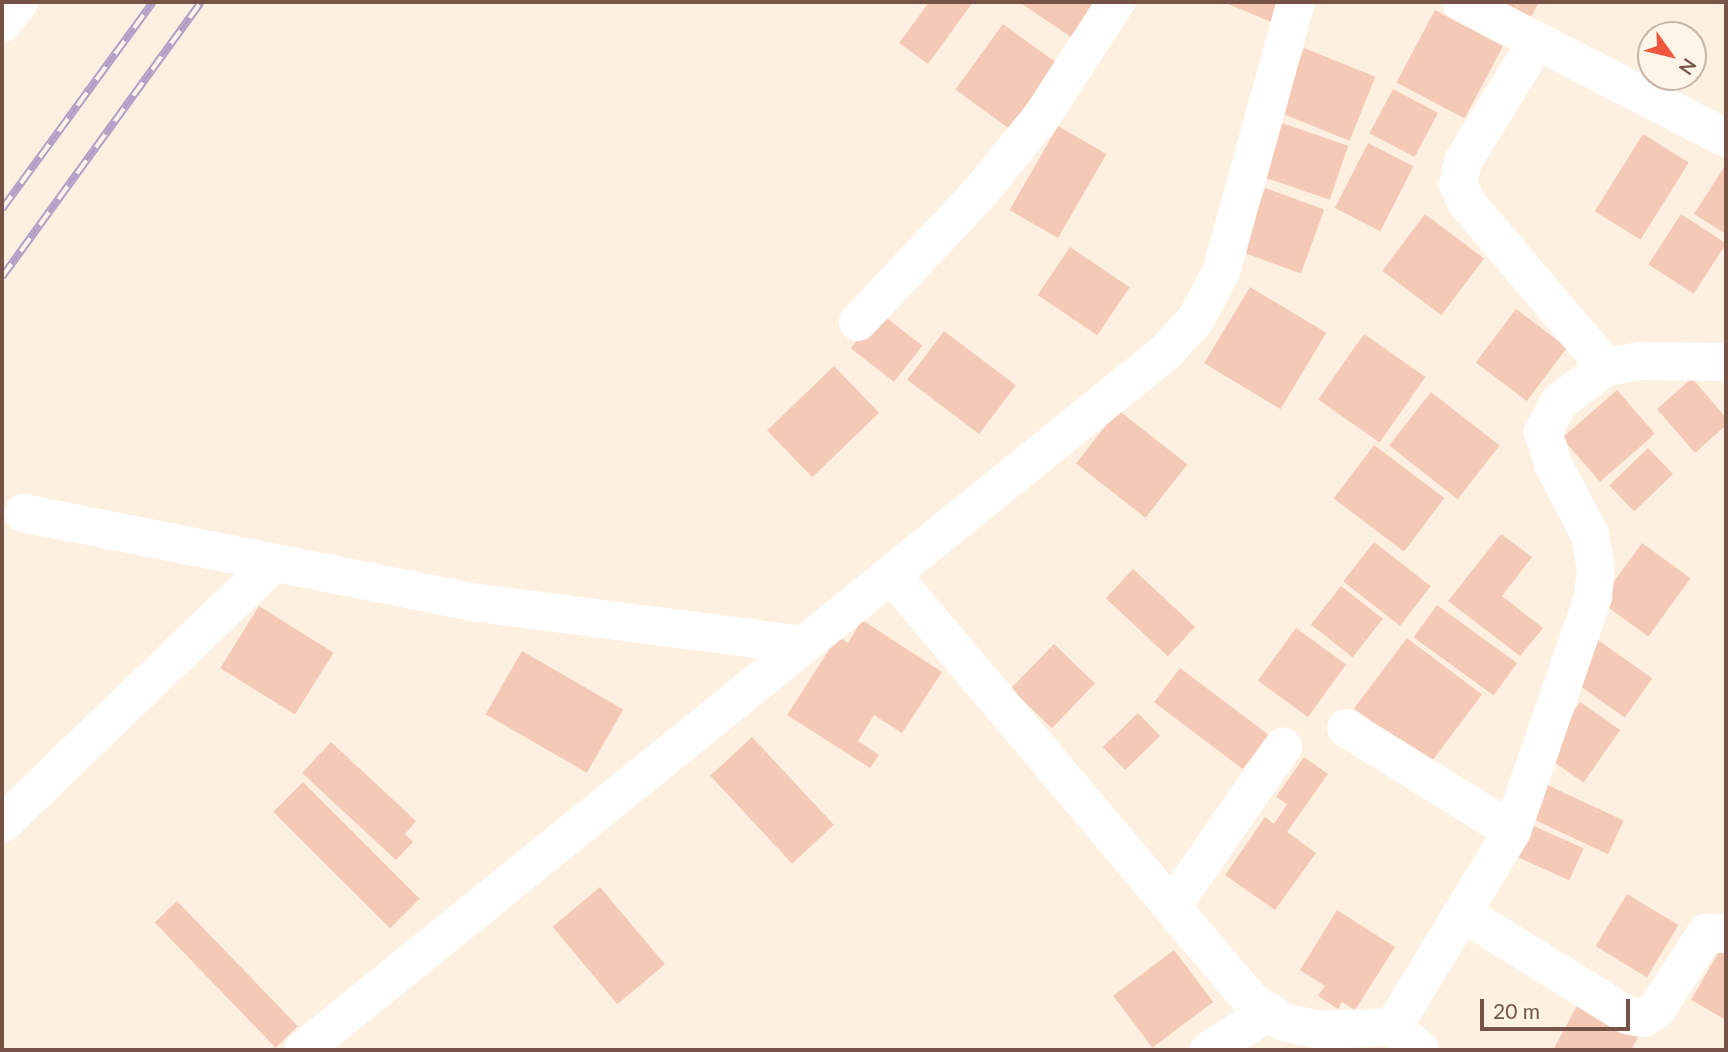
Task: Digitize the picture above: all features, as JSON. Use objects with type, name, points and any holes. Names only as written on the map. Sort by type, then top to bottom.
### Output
[{"type":"street","points":[[858,322],[976,197],[1042,116],[1116,2]]},
{"type":"street","points":[[303,1050],[1166,352],[1196,318],[1221,272],[1296,2]]},
{"type":"street","points":[[1461,2],[1535,43],[1726,138]]},
{"type":"street","points":[[1535,43],[1463,161],[1458,184],[1466,202],[1606,367]]},
{"type":"street","points":[[891,574],[1173,905],[1252,1002],[1284,1022],[1320,1030],[1406,1039],[1464,914],[1512,831],[1593,597],[1595,569],[1590,535],[1553,464],[1544,432],[1559,402],[1606,367],[1639,361],[1726,362]]},
{"type":"street","points":[[23,513],[479,603],[803,645]]},
{"type":"street","points":[[2,824],[272,564]]},
{"type":"street","points":[[1346,728],[1512,831]]},
{"type":"street","points":[[1173,905],[1283,747]]},
{"type":"street","points":[[1464,914],[1627,1015],[1643,1018],[1657,1009],[1706,933],[1726,934]]},
{"type":"street","points":[[1213,1050],[1269,1012]]},
{"type":"building","points":[[929,2],[973,2],[928,64],[899,43]]},
{"type":"building","points":[[1019,2],[1098,2],[1074,39]]},
{"type":"building","points":[[1223,2],[1283,2],[1274,23]]},
{"type":"building","points":[[1494,2],[1539,2],[1528,23]]},
{"type":"building","points":[[1435,10],[1503,46],[1464,119],[1397,82]]},
{"type":"building","points":[[1003,24],[1058,64],[1010,129],[955,90]]},
{"type":"building","points":[[1304,48],[1375,77],[1350,141],[1278,112]]},
{"type":"building","points":[[1393,89],[1438,113],[1415,157],[1370,133]]},
{"type":"building","points":[[1282,123],[1348,146],[1330,200],[1263,177]]},
{"type":"building","points":[[1058,126],[1106,154],[1058,238],[1010,210]]},
{"type":"building","points":[[1643,134],[1689,163],[1641,240],[1595,211]]},
{"type":"building","points":[[1368,143],[1413,166],[1380,231],[1335,208]]},
{"type":"building","points":[[1726,164],[1726,234],[1694,214]]},
{"type":"building","points":[[1265,188],[1324,210],[1301,273],[1242,252]]},
{"type":"building","points":[[1425,214],[1484,259],[1441,315],[1382,271]]},
{"type":"building","points":[[1681,214],[1726,243],[1694,294],[1648,264]]},
{"type":"building","points":[[1070,247],[1130,287],[1097,335],[1038,295]]},
{"type":"building","points":[[1250,287],[1326,333],[1280,409],[1204,363]]},
{"type":"building","points":[[1516,309],[1567,348],[1527,401],[1476,363]]},
{"type":"building","points":[[879,312],[922,346],[894,382],[851,348]]},
{"type":"building","points":[[944,331],[1016,385],[979,434],[907,380]]},
{"type":"building","points":[[1364,334],[1425,377],[1380,443],[1318,400]]},
{"type":"building","points":[[834,366],[879,413],[812,477],[767,431]]},
{"type":"building","points":[[1692,378],[1726,418],[1726,425],[1695,453],[1657,409]]},
{"type":"building","points":[[1617,390],[1655,434],[1600,482],[1562,438]]},
{"type":"building","points":[[1431,392],[1500,446],[1458,499],[1389,446]]},
{"type":"building","points":[[1118,410],[1187,464],[1145,518],[1076,464]]},
{"type":"building","points":[[1374,445],[1444,498],[1404,551],[1334,499]]},
{"type":"building","points":[[1648,448],[1673,474],[1634,511],[1609,486]]},
{"type":"building","points":[[1501,534],[1532,557],[1502,596],[1543,628],[1520,656],[1448,601]]},
{"type":"building","points":[[1374,542],[1431,586],[1400,626],[1343,581]]},
{"type":"building","points":[[1642,543],[1691,578],[1648,637],[1600,601]]},
{"type":"building","points":[[1133,569],[1195,627],[1168,656],[1106,598]]},
{"type":"building","points":[[1341,586],[1383,619],[1353,657],[1311,625]]},
{"type":"building","points":[[1437,605],[1517,663],[1494,696],[1413,637]]},
{"type":"building","points":[[259,606],[334,653],[295,715],[220,668]]},
{"type":"building","points":[[862,620],[942,672],[902,733],[874,715],[858,741],[879,755],[870,768],[787,715],[838,636],[848,643]]},
{"type":"building","points":[[1296,628],[1346,664],[1308,717],[1258,681]]},
{"type":"building","points":[[1407,638],[1482,695],[1429,765],[1354,708]]},
{"type":"building","points":[[1595,638],[1652,678],[1625,717],[1567,677]]},
{"type":"building","points":[[1054,644],[1095,684],[1052,728],[1011,689]]},
{"type":"building","points":[[522,651],[623,710],[587,773],[486,714]]},
{"type":"building","points":[[1180,668],[1269,735],[1243,769],[1154,702]]},
{"type":"building","points":[[1580,702],[1620,730],[1583,783],[1543,754]]},
{"type":"building","points":[[1138,713],[1160,736],[1125,770],[1103,747]]},
{"type":"building","points":[[752,737],[834,825],[792,864],[710,776]]},
{"type":"building","points":[[331,742],[416,821],[405,834],[413,842],[396,860],[302,773]]},
{"type":"building","points":[[1304,757],[1328,774],[1287,832],[1316,853],[1275,910],[1225,875],[1265,817],[1274,824],[1287,804],[1276,797]]},
{"type":"building","points":[[303,782],[420,899],[390,928],[273,812]]},
{"type":"building","points":[[1543,783],[1624,821],[1608,854],[1527,817]]},
{"type":"building","points":[[1527,823],[1584,848],[1569,880],[1513,855]]},
{"type":"building","points":[[600,887],[665,964],[617,1004],[553,927]]},
{"type":"building","points":[[1627,894],[1678,925],[1647,977],[1596,946]]},
{"type":"building","points":[[177,901],[298,1026],[276,1048],[155,923]]},
{"type":"building","points":[[1337,910],[1395,947],[1355,1010],[1342,1002],[1338,1009],[1318,996],[1325,986],[1300,970]]},
{"type":"building","points":[[1174,950],[1213,1002],[1152,1048],[1113,996]]},
{"type":"building","points":[[1720,950],[1726,954],[1726,1020],[1691,1000]]},
{"type":"building","points":[[1578,1004],[1638,1037],[1631,1050],[1553,1050]]},
{"type":"railway","points":[[2,209],[153,2]]},
{"type":"railway","points":[[2,277],[201,2]]}]
